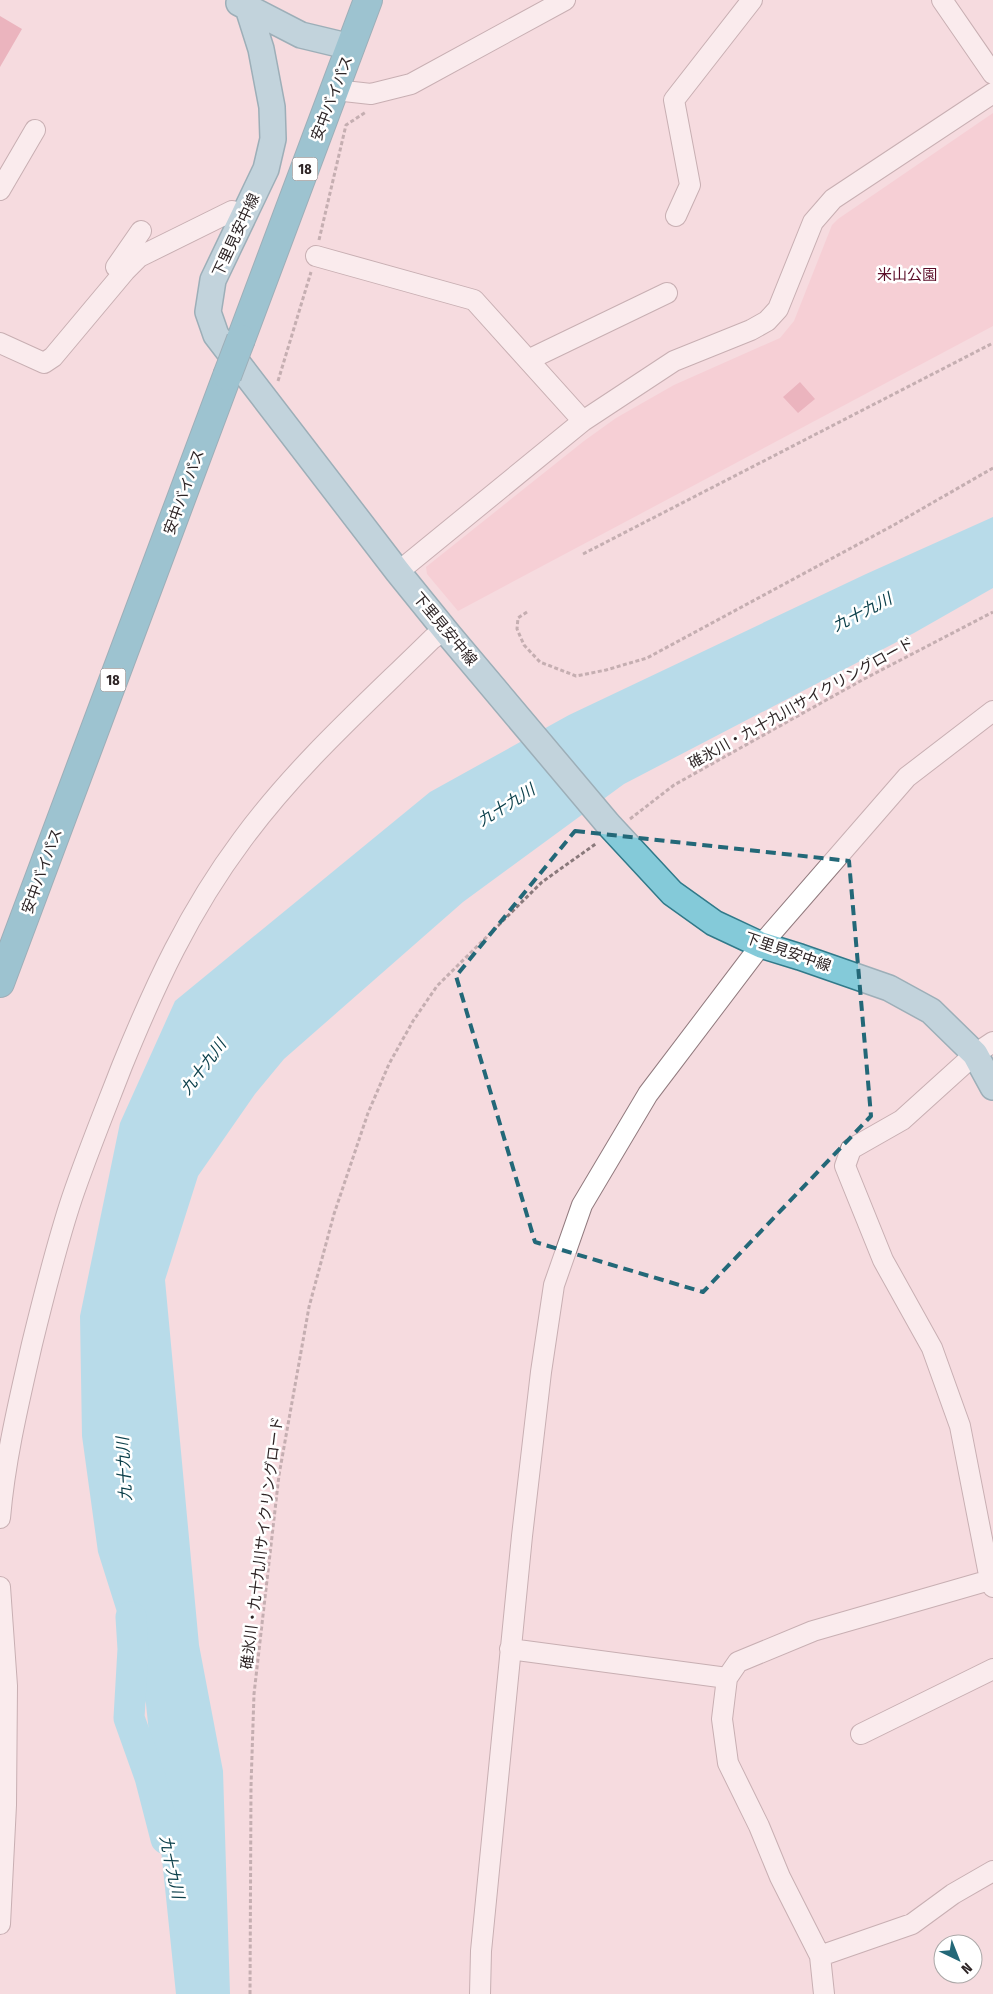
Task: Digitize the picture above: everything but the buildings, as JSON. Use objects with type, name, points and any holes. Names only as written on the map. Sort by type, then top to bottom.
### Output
[{"type":"highway","name":"安中バイパス","points":[[0,983],[368,0]]},
{"type":"main road","points":[[240,4],[301,35],[351,47]]},
{"type":"main road","name":"下里見安中線","points":[[240,4],[261,49],[272,107],[273,139],[266,169],[213,280],[208,312],[216,335],[398,572],[447,632],[612,829],[672,893],[714,923],[761,945],[889,988],[931,1011],[984,1048],[993,1087]]},
{"type":"main road","points":[[264,66],[273,50],[280,43],[301,35]]},
{"type":"street","points":[[335,90],[371,94],[411,84],[566,0]]},
{"type":"street","points":[[676,216],[690,185],[674,100],[752,0]]},
{"type":"street","points":[[942,0],[993,74]]},
{"type":"street","points":[[398,572],[582,421],[674,361],[751,330],[767,321],[778,309],[813,222],[833,199],[993,93]]},
{"type":"street","points":[[0,190],[35,130]]},
{"type":"street","points":[[0,343],[44,363],[53,357],[139,257],[232,211],[246,214]]},
{"type":"street","points":[[115,283],[114,269],[141,231]]},
{"type":"street","points":[[316,256],[474,300],[582,421]]},
{"type":"street","points":[[528,360],[666,293]]},
{"type":"street","points":[[0,1518],[17,1408],[44,1297],[72,1199],[97,1128],[145,1011],[180,935],[241,841],[273,800],[314,754],[432,639],[447,632]]},
{"type":"street","points":[[480,1994],[481,1951],[510,1649],[541,1372],[554,1285],[582,1205],[648,1094],[761,945],[907,777],[993,711]]},
{"type":"street","points":[[824,1994],[820,1956],[780,1877],[759,1826],[728,1763],[722,1719],[727,1678],[738,1662],[813,1631],[991,1584],[960,1426],[932,1348],[883,1260],[845,1166],[851,1149],[902,1120],[984,1048]]},
{"type":"street","points":[[0,1587],[7,1686],[3,1732],[6,1805],[0,1924]]},
{"type":"street","points":[[510,1649],[727,1678]]},
{"type":"street","points":[[861,1734],[993,1669]]},
{"type":"street","points":[[820,1956],[912,1924],[953,1894],[993,1872]]},
{"type":"path","points":[[270,406],[316,256],[346,126],[369,110]]},
{"type":"path","points":[[583,554],[993,342]]},
{"type":"path","points":[[527,612],[518,618],[517,629],[524,644],[540,662],[576,676],[614,668],[647,658],[892,526],[993,468]]},
{"type":"path","name":"碓氷川・九十九川サイクリングロード","points":[[250,1994],[251,1786],[254,1694],[279,1475],[309,1307],[334,1214],[368,1113],[389,1064],[413,1021],[437,986],[542,882],[612,829],[674,785],[864,679],[993,612]]},
{"type":"highlighted area","points":[[575,831],[849,861],[871,1116],[703,1292],[535,1242],[456,976]]},
{"type":"green space","name":"米山公園","points":[[993,113],[993,326],[458,611],[427,574],[426,567],[584,441],[616,418],[674,385],[780,338],[794,321],[832,225]]},
{"type":"water","points":[[993,517],[993,588],[914,633],[624,784],[463,902],[284,1059],[255,1094],[198,1176],[165,1280],[199,1645],[223,1771],[230,1994],[176,1994],[146,1704],[98,1552],[82,1436],[80,1316],[120,1123],[175,1001],[430,792],[569,715],[866,574]]},
{"type":"waterway","name":"九十九川","points":[[131,1617],[133,1649],[129,1718],[150,1777],[166,1839]]}]
